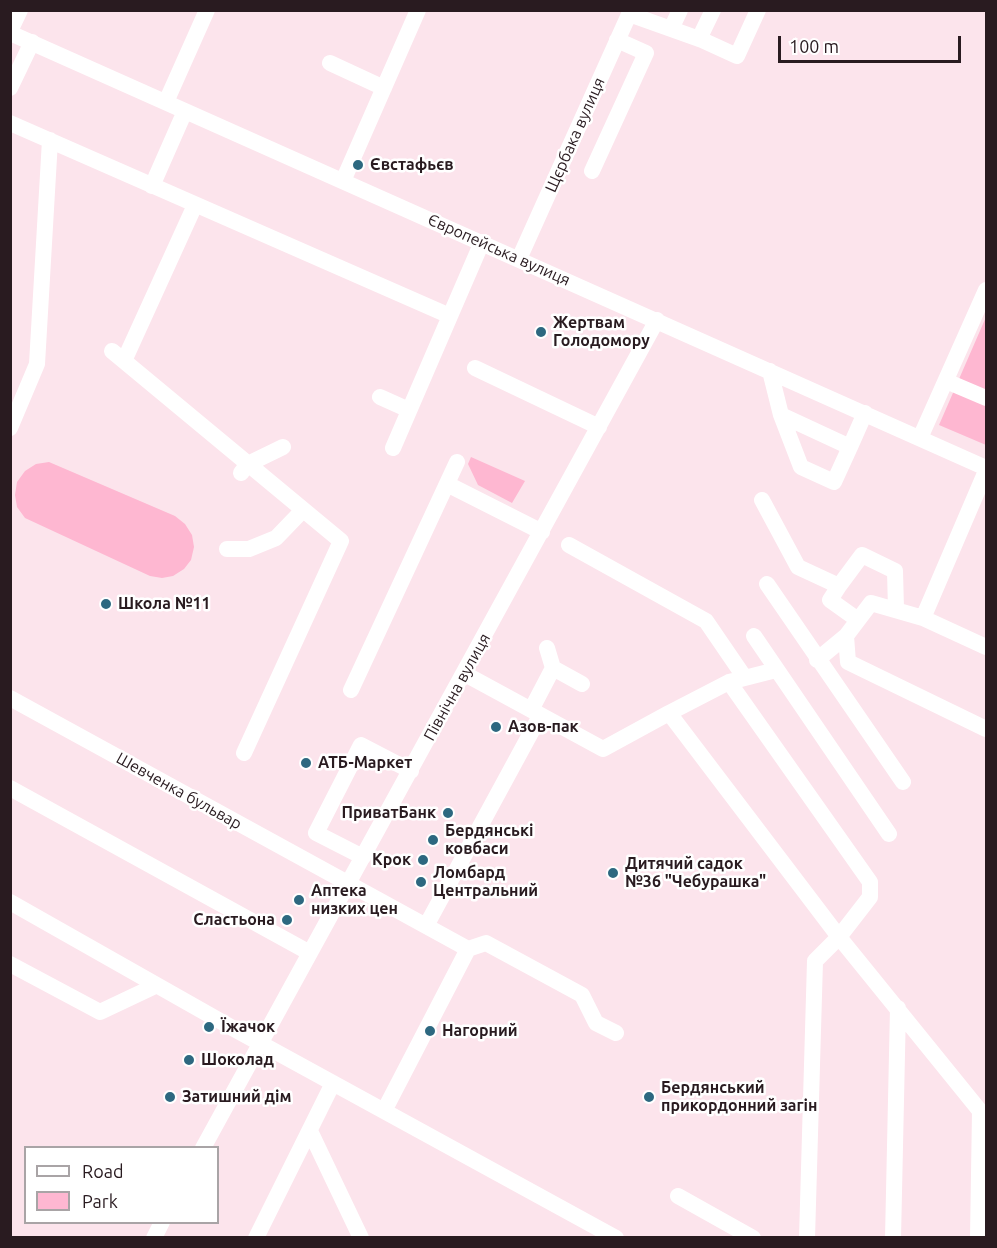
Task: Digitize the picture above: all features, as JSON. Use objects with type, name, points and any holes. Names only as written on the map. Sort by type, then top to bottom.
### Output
[{"type":"street","points":[[10,32],[20,10]]},
{"type":"street","points":[[343,181],[418,10]]},
{"type":"street","points":[[671,29],[680,10]]},
{"type":"street","points":[[699,39],[713,10]]},
{"type":"street","points":[[630,12],[737,56],[758,10]]},
{"type":"street","points":[[166,102],[205,11]]},
{"type":"street","name":"Щєрбака вулиця","points":[[519,259],[630,12]]},
{"type":"street","name":"Європейська вулиця","points":[[10,32],[987,469]]},
{"type":"street","points":[[592,171],[646,53],[617,40]]},
{"type":"street","points":[[10,87],[32,42]]},
{"type":"street","points":[[330,63],[384,88]]},
{"type":"street","points":[[152,186],[185,111]]},
{"type":"street","points":[[10,123],[450,316]]},
{"type":"street","points":[[10,428],[17,394],[37,364],[50,140]]},
{"type":"street","points":[[195,205],[118,356],[244,468],[303,510],[341,541],[244,753]]},
{"type":"street","points":[[393,448],[482,242]]},
{"type":"street","points":[[920,438],[987,290]]},
{"type":"street","name":"Північна вулиця","points":[[204,1146],[465,674],[657,320]]},
{"type":"street","points":[[475,368],[599,427]]},
{"type":"street","points":[[770,371],[781,415],[801,467],[834,482],[865,413]]},
{"type":"street","points":[[946,381],[987,398]]},
{"type":"street","points":[[380,396],[409,410]]},
{"type":"street","points":[[781,415],[850,447]]},
{"type":"street","points":[[244,468],[283,447]]},
{"type":"street","points":[[351,690],[457,462]]},
{"type":"street","points":[[923,618],[987,469]]},
{"type":"street","points":[[447,484],[542,532]]},
{"type":"street","points":[[762,500],[798,567],[839,586]]},
{"type":"street","points":[[227,549],[249,549],[276,538],[303,510]]},
{"type":"street","points":[[569,545],[706,621],[745,678]]},
{"type":"street","points":[[858,620],[830,600],[862,555],[895,571],[896,609]]},
{"type":"street","points":[[766,584],[903,782]]},
{"type":"street","points":[[817,660],[846,636],[871,603],[923,618],[987,647]]},
{"type":"street","points":[[754,636],[889,834]]},
{"type":"street","points":[[846,636],[848,662],[987,729]]},
{"type":"street","points":[[426,926],[536,713],[553,668],[547,648]]},
{"type":"street","points":[[553,668],[582,684]]},
{"type":"street","points":[[465,674],[603,749],[729,682],[776,670]]},
{"type":"street","points":[[729,682],[870,882],[870,897],[840,937],[815,961],[807,1238]]},
{"type":"street","name":"Шевченка бульвар","points":[[10,698],[468,949]]},
{"type":"street","points":[[669,713],[840,937],[983,1111],[978,1238]]},
{"type":"street","points":[[363,857],[316,833],[361,745],[411,771]]},
{"type":"street","points":[[10,788],[310,952]]},
{"type":"street","points":[[10,902],[155,986],[616,1238]]},
{"type":"street","points":[[384,1111],[468,949],[486,943],[582,995],[596,1023],[616,1033]]},
{"type":"street","points":[[10,964],[100,1012],[155,986]]},
{"type":"street","points":[[893,1238],[898,1008]]},
{"type":"street","points":[[256,1238],[333,1083]]},
{"type":"street","points":[[310,1131],[361,1238]]},
{"type":"street","points":[[678,1196],[753,1238]]},
{"type":"street","points":[[154,1238],[161,1224]]},
{"type":"green space","points":[[986,317],[986,445],[939,425]]},
{"type":"green space","points":[[471,457],[525,481],[512,503],[478,485],[468,464]]},
{"type":"green space","points":[[49,462],[175,516],[185,524],[192,535],[194,547],[191,560],[184,569],[173,576],[162,578],[150,576],[25,518],[17,507],[15,495],[17,482],[25,471],[36,464]]},
{"type":"place","name":"Євстафьєв","points":[[358,165]]},
{"type":"place","name":"Жертвам Голодомору","points":[[541,332]]},
{"type":"place","name":"Школа №11","points":[[106,604]]},
{"type":"place","name":"Азов-пак","points":[[496,727]]},
{"type":"place","name":"АТБ-Маркет","points":[[306,763]]},
{"type":"place","name":"ПриватБанк","points":[[448,813]]},
{"type":"place","name":"Бердянські ковбаси","points":[[433,840]]},
{"type":"place","name":"Крок","points":[[423,860]]},
{"type":"place","name":"Дитячий садок №36 \"Чебурашка\"","points":[[613,873]]},
{"type":"place","name":"Ломбард Центральний","points":[[421,882]]},
{"type":"place","name":"Аптека низких цен","points":[[299,900]]},
{"type":"place","name":"Сластьона","points":[[287,920]]},
{"type":"place","name":"Їжачок","points":[[209,1027]]},
{"type":"place","name":"Нагорний","points":[[430,1031]]},
{"type":"place","name":"Шоколад","points":[[189,1060]]},
{"type":"place","name":"Затишний дім","points":[[170,1097]]},
{"type":"place","name":"Бердянський прикордонний загін","points":[[649,1097]]}]
